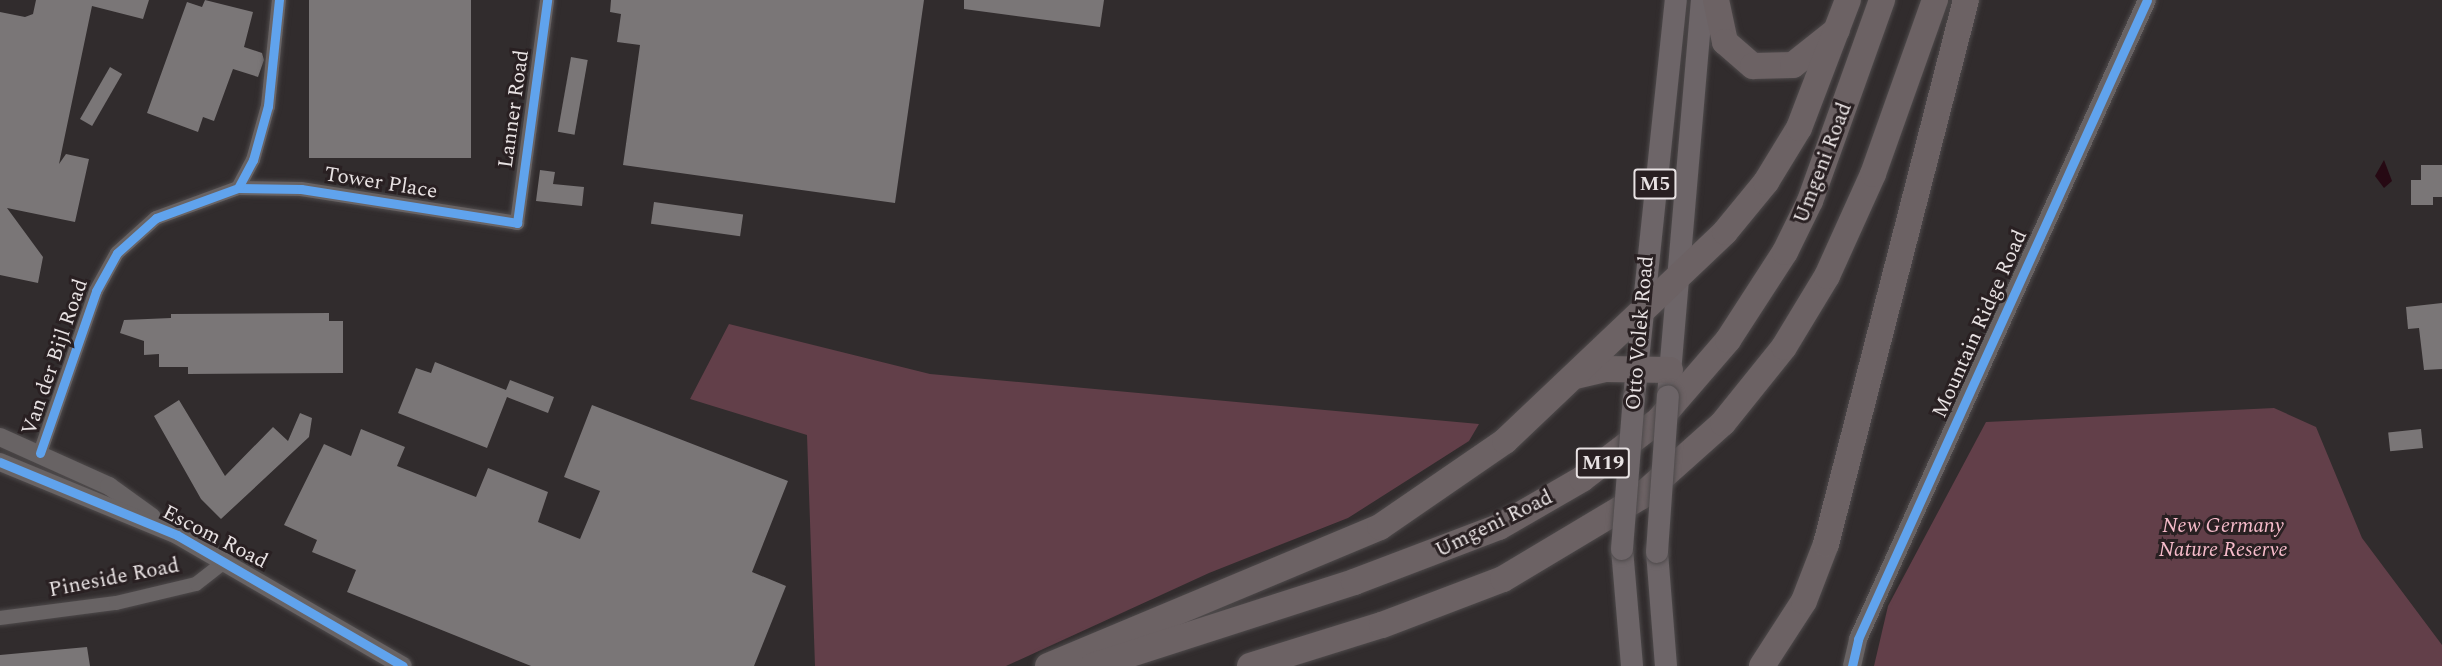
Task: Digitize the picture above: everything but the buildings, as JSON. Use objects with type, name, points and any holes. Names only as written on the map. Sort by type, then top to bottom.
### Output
[{"type":"highway","points":[[1716,0],[1725,42],[1753,66],[1793,65],[1837,30]]},
{"type":"highway","points":[[1048,666],[1380,527],[1475,466],[1575,376],[1641,310],[1678,277],[1766,182],[1799,128],[1848,0]]},
{"type":"highway","name":"Umgeni Road","points":[[1094,666],[1354,582],[1499,527],[1582,479],[1659,420],[1728,340],[1785,252],[1810,201],[1882,0]]},
{"type":"highway","name":"M19","points":[[1250,666],[1382,625],[1503,579],[1640,497],[1723,423],[1784,347],[1827,276],[1873,174],[1935,0]]},
{"type":"highway","points":[[1762,666],[1804,601],[1826,544],[1966,0]]},
{"type":"highway","points":[[1575,376],[1637,369],[1670,370]]},
{"type":"main road","name":"Otto Volek Road","points":[[1632,666],[1622,549],[1641,310],[1676,0]]},
{"type":"main road","name":"Otto Volek Road","points":[[1666,666],[1656,552],[1702,0]]},
{"type":"street","points":[[238,188],[253,160],[268,106],[279,0]]},
{"type":"street","name":"Lanner Road","points":[[517,223],[547,0]]},
{"type":"street","name":"Mountain Ridge Road","points":[[1852,666],[1857,639],[2147,0]]},
{"type":"street","name":"Tower Place","points":[[238,188],[301,189],[517,223]]},
{"type":"street","name":"Van der Bijl Road","points":[[40,453],[96,291],[117,253],[156,218],[238,188]]},
{"type":"street","name":"Escom Road","points":[[0,437],[40,453],[109,486],[177,535]]},
{"type":"street","name":"Escom Road","points":[[0,462],[177,535],[227,560],[403,666]]},
{"type":"street","name":"Pineside Road","points":[[0,618],[116,603],[196,584],[227,560]]},
{"type":"green space","points":[[729,324],[930,374],[1479,424],[1469,441],[1348,518],[1209,573],[1006,666],[815,666],[807,435],[690,399]]},
{"type":"green space","name":"New Germany Nature Reserve","points":[[2274,408],[2316,427],[2362,538],[2442,645],[2442,666],[1874,666],[1888,606],[1986,422]]},
{"type":"shaded area","points":[[2384,160],[2392,181],[2384,188],[2375,176]]},
{"type":"cycle path","points":[[40,453],[96,291],[117,253],[156,218],[238,188],[253,160],[268,106],[279,0]]},
{"type":"cycle path","points":[[238,188],[301,189],[517,223],[547,0]]},
{"type":"cycle path","points":[[1852,666],[1858,639],[2147,0]]},
{"type":"cycle path","points":[[0,462],[177,535],[403,666]]}]
